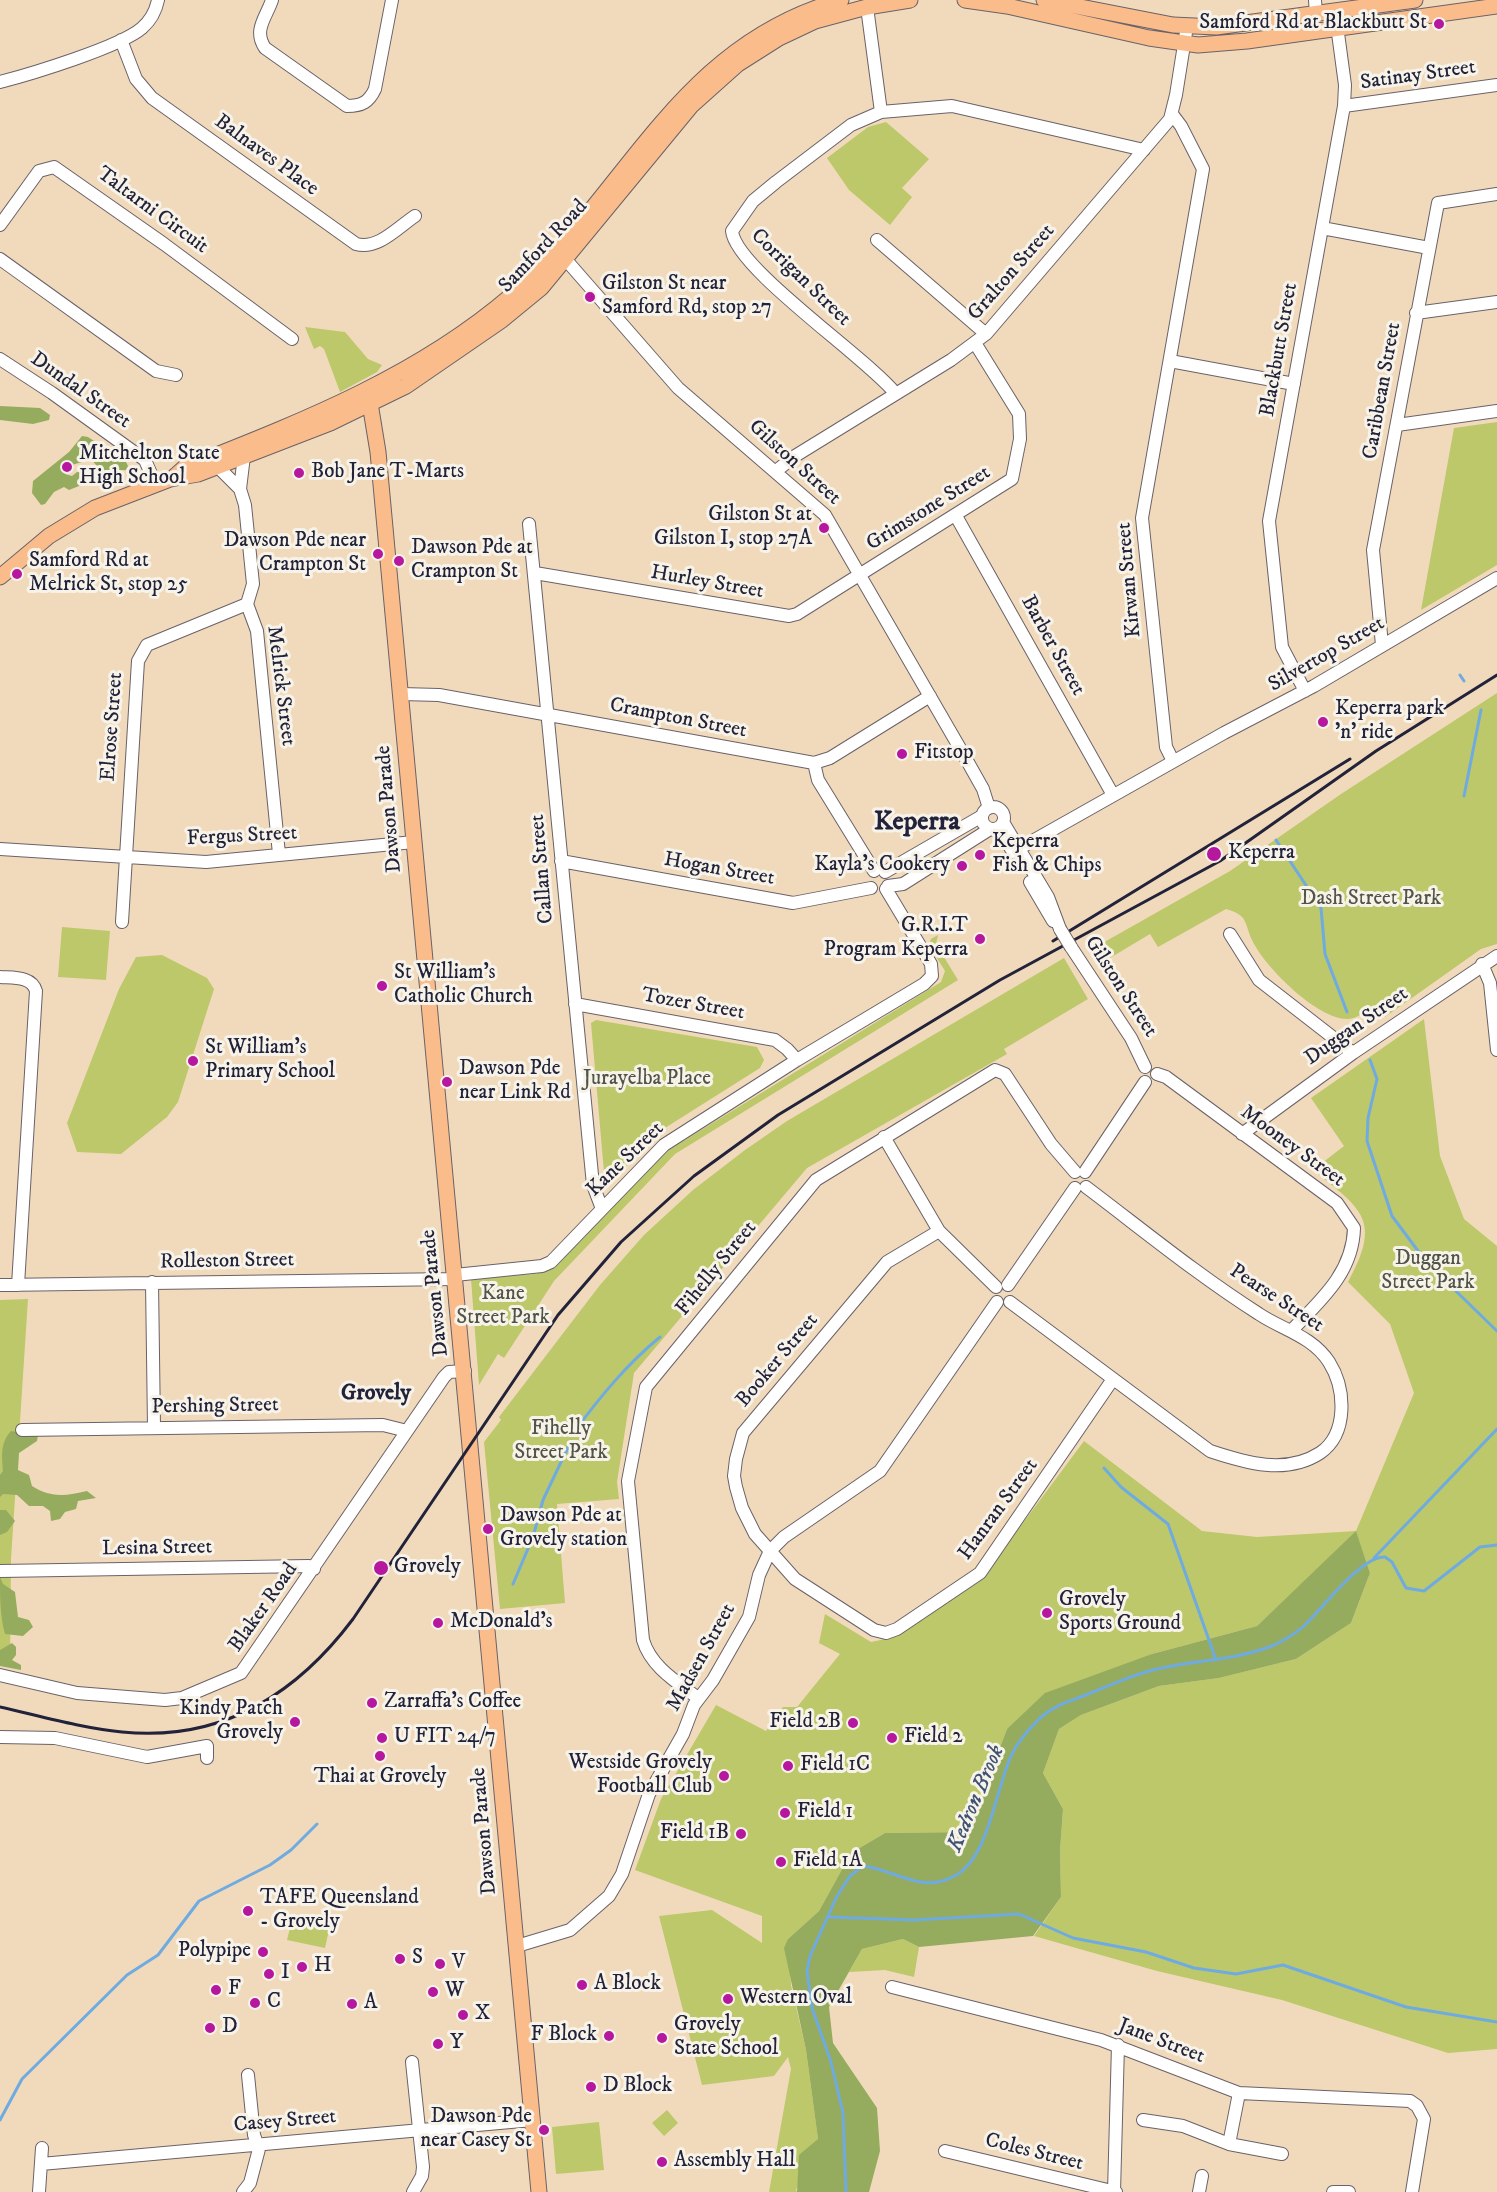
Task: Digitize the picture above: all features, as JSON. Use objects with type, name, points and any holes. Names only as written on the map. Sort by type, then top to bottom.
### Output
[{"type":"main road","name":"Samford Road","points":[[0,577],[66,524],[95,508],[163,482],[188,477],[244,456],[426,374],[516,310],[541,288],[561,254],[665,118],[705,75],[747,43],[780,24],[841,0]]},
{"type":"main road","name":"Samford Road","points":[[561,254],[684,114],[720,79],[759,51],[798,29],[832,16],[910,0]]},
{"type":"main road","points":[[965,0],[1185,44],[1227,43],[1497,6]]},
{"type":"main road","points":[[1044,0],[1108,6],[1187,26],[1230,26],[1316,7],[1335,11],[1415,0]]},
{"type":"main road","name":"Samford Road","points":[[163,482],[184,468],[370,398]]},
{"type":"main road","name":"Dawson Parade","points":[[370,398],[401,694],[465,1371],[539,2192]]},
{"type":"street","points":[[0,82],[121,40],[142,28],[150,18],[158,0]]},
{"type":"street","points":[[272,0],[259,30],[259,38],[265,48],[336,100],[347,106],[360,106],[370,99],[375,89],[392,0]]},
{"type":"street","points":[[867,7],[881,112]]},
{"type":"street","name":"Blackbutt Street","points":[[1305,691],[1282,647],[1269,521],[1344,106],[1335,11]]},
{"type":"street","name":"Gralton Street","points":[[776,471],[795,456],[986,334],[1172,114],[1187,26]]},
{"type":"street","name":"Balnaves Place","points":[[121,40],[136,79],[152,98],[356,244],[366,247],[378,243],[415,216]]},
{"type":"street","name":"Satinay Street","points":[[1344,106],[1497,85]]},
{"type":"street","name":"Corrigan Street","points":[[895,393],[799,309],[732,239],[732,231],[753,201],[851,125],[881,112],[952,106],[1143,150]]},
{"type":"street","name":"Kirwan Street","points":[[1172,114],[1181,126],[1203,169],[1142,518],[1166,747],[1173,761]]},
{"type":"street","name":"Taltarni Circuit","points":[[0,225],[39,171],[54,167],[212,278],[292,339]]},
{"type":"street","name":"Caribbean Street","points":[[1382,645],[1373,549],[1438,203],[1497,194]]},
{"type":"street","points":[[1322,228],[1429,248]]},
{"type":"street","points":[[878,240],[986,334]]},
{"type":"street","name":"Gilston Street","points":[[561,254],[678,388],[825,515],[862,575],[983,789],[985,812]]},
{"type":"street","points":[[0,259],[156,371],[176,375]]},
{"type":"street","points":[[1416,313],[1497,302]]},
{"type":"street","name":"Grimstone Street","points":[[862,575],[1010,482],[1020,439],[1019,414],[975,343]]},
{"type":"street","name":"Dundal Street","points":[[0,359],[52,393],[145,460],[163,482]]},
{"type":"street","points":[[1170,361],[1294,384]]},
{"type":"street","points":[[1397,425],[1497,411]]},
{"type":"street","name":"Melrick Street","points":[[244,456],[240,489],[248,518],[253,584],[247,604],[257,631],[279,854]]},
{"type":"street","name":"Melrick Street","points":[[217,466],[240,489]]},
{"type":"street","name":"Barber Street","points":[[956,516],[1113,795]]},
{"type":"street","name":"Callan Street","points":[[529,524],[593,1185],[602,1209]]},
{"type":"street","name":"Hurley Street","points":[[535,573],[789,616],[797,614],[862,575]]},
{"type":"street","name":"Silvertop Street","points":[[1173,761],[1305,691],[1497,578]]},
{"type":"street","name":"Elrose Street","points":[[122,922],[124,857],[138,661],[147,645],[247,604]]},
{"type":"street","name":"Crampton Street","points":[[401,694],[439,695],[814,763]]},
{"type":"street","points":[[887,887],[889,880],[879,872],[818,780],[814,763],[830,758],[930,696]]},
{"type":"street","points":[[1016,850],[1173,761]]},
{"type":"street","points":[[996,808],[1002,812],[996,827],[903,884],[880,891],[871,888],[868,879],[985,812],[996,808]]},
{"type":"street","points":[[985,812],[983,823],[996,827]]},
{"type":"street","name":"Gilston Street","points":[[996,827],[1016,850],[1052,904],[1060,929],[1131,1038],[1145,1067]]},
{"type":"street","name":"Fergus Street","points":[[0,849],[206,862],[414,842]]},
{"type":"street","name":"Hogan Street","points":[[561,861],[793,903],[871,888]]},
{"type":"street","name":"Kane Street","points":[[455,1277],[542,1266],[551,1262],[664,1145],[796,1060],[924,984],[932,976],[931,964],[887,887]]},
{"type":"street","points":[[1230,934],[1259,980],[1353,1053]]},
{"type":"street","name":"Duggan Street","points":[[1242,1134],[1353,1053],[1497,956]]},
{"type":"street","points":[[1482,964],[1490,983],[1497,1050]]},
{"type":"street","points":[[0,977],[22,979],[33,984],[36,991],[18,1285]]},
{"type":"street","name":"Tozer Street","points":[[575,1004],[775,1040],[796,1060]]},
{"type":"street","points":[[884,1137],[939,1231],[1002,1286],[1014,1294],[1003,1302],[993,1296],[1002,1286],[1080,1188],[1090,1179],[1080,1172],[1145,1082],[1154,1080],[1157,1074],[1154,1068],[1145,1067],[1140,1074],[1145,1082]]},
{"type":"street","name":"Fihelly Street","points":[[698,1698],[663,1671],[646,1650],[643,1640],[628,1481],[646,1387],[811,1184],[995,1070],[1005,1074],[1051,1144],[1080,1172]]},
{"type":"street","name":"Mooney Street","points":[[1157,1074],[1166,1077],[1337,1203],[1354,1228],[1346,1267],[1324,1297],[1291,1331]]},
{"type":"street","name":"Pearse Street","points":[[1003,1302],[1113,1378],[1210,1451],[1246,1464],[1289,1466],[1308,1460],[1323,1451],[1339,1430],[1343,1403],[1330,1363],[1312,1342],[1260,1315],[1080,1188]]},
{"type":"street","name":"Booker Street","points":[[770,1551],[747,1520],[736,1486],[734,1476],[736,1459],[744,1433],[887,1262],[939,1231]]},
{"type":"street","name":"Rolleston Street","points":[[0,1285],[455,1277]]},
{"type":"street","points":[[152,1282],[154,1427]]},
{"type":"street","name":"Madsen Street","points":[[517,1946],[570,1930],[609,1896],[622,1874],[649,1794],[683,1734],[698,1698],[713,1680],[750,1617],[759,1575],[770,1551],[784,1537],[880,1471],[1003,1302]]},
{"type":"street","name":"Blaker Road","points":[[0,1675],[77,1693],[165,1700],[182,1698],[227,1681],[247,1668],[444,1377],[449,1372],[465,1371]]},
{"type":"street","name":"Hanran Street","points":[[770,1551],[804,1586],[874,1630],[885,1633],[897,1629],[980,1573],[1113,1378]]},
{"type":"street","name":"Pershing Street","points":[[22,1430],[383,1425],[407,1431]]},
{"type":"street","name":"Lesina Street","points":[[0,1571],[309,1566],[314,1569]]},
{"type":"street","points":[[0,1737],[55,1738],[147,1757],[207,1746],[207,1758]]},
{"type":"street","name":"Jane Street","points":[[892,1987],[1118,2045],[1239,2093],[1410,2101],[1417,2106],[1424,2119],[1412,2192]]},
{"type":"street","points":[[1115,2192],[1118,2045]]},
{"type":"street","points":[[412,2062],[421,2131],[422,2176],[413,2192]]},
{"type":"street","points":[[243,2192],[250,2183],[259,2149],[248,2075]]},
{"type":"street","points":[[1229,2144],[1239,2093]]},
{"type":"street","name":"Casey Street","points":[[41,2164],[533,2120]]},
{"type":"street","points":[[1143,2120],[1183,2126],[1229,2144],[1282,2154]]},
{"type":"street","points":[[39,2192],[42,2148]]},
{"type":"street","name":"Coles Street","points":[[945,2151],[1115,2192]]},
{"type":"street","points":[[1199,2192],[1202,2176]]},
{"type":"street","points":[[1332,2192],[1349,2192]]},
{"type":"green space","points":[[886,122],[929,159],[902,188],[912,197],[890,225],[849,190],[827,158],[868,127]]},
{"type":"green space","points":[[305,327],[345,332],[368,359],[382,365],[377,372],[340,392],[324,349],[320,346],[314,349]]},
{"type":"green space","points":[[0,406],[40,408],[50,415],[49,420],[33,424],[0,420]]},
{"type":"green space","points":[[1497,422],[1497,565],[1421,610],[1454,428]]},
{"type":"green space","points":[[82,436],[88,437],[126,462],[128,466],[126,470],[101,471],[91,459],[66,467],[65,474],[72,476],[77,472],[86,473],[84,484],[69,490],[64,487],[54,492],[45,504],[41,505],[32,493],[33,481],[69,452]]},
{"type":"green space","name":"Dash Street Park","points":[[1497,693],[1497,944],[1481,949],[1385,1017],[1377,1005],[1351,1019],[1336,1017],[1322,1011],[1294,991],[1260,953],[1242,917],[1226,909],[1158,947],[1150,934],[1100,964],[1092,949],[1230,871],[1341,794]]},
{"type":"green space","points":[[62,927],[110,931],[106,980],[58,977]]},
{"type":"green space","name":"Kane Street Park","points":[[938,935],[936,944],[958,980],[675,1154],[554,1281],[504,1358],[498,1354],[479,1385],[471,1279],[535,1274],[554,1268],[664,1153],[941,982],[945,971],[929,945],[931,939]]},
{"type":"green space","points":[[162,955],[207,978],[214,989],[178,1102],[167,1117],[121,1154],[77,1152],[67,1123],[119,989],[136,957]]},
{"type":"green space","name":"Fihelly Street Park","points":[[1064,958],[1088,999],[1004,1049],[1007,1054],[807,1168],[634,1373],[617,1482],[619,1499],[557,1504],[565,1603],[500,1609],[484,1442],[501,1420],[499,1417],[600,1285],[644,1235],[693,1190],[745,1150],[787,1121]]},
{"type":"green space","name":"Duggan Street Park","points":[[1424,1019],[1440,1156],[1464,1219],[1497,1246],[1497,2049],[1448,2053],[1282,2000],[1157,1971],[1034,1936],[1061,1897],[1060,1851],[1063,1809],[1043,1773],[1059,1729],[1081,1715],[1159,1686],[1219,1678],[1296,1659],[1351,1623],[1370,1573],[1356,1532],[1257,1626],[1152,1654],[1007,1729],[968,1832],[885,1833],[851,1853],[819,1911],[788,1939],[791,1985],[806,2050],[818,2139],[797,2192],[769,2192],[791,2069],[788,2057],[774,2076],[702,2085],[659,1916],[712,1910],[762,1943],[762,1916],[635,1870],[661,1799],[716,1705],[766,1731],[783,1707],[797,1707],[840,1654],[819,1643],[825,1614],[871,1642],[890,1638],[979,1582],[1084,1441],[1202,1531],[1257,1537],[1356,1531],[1414,1393],[1390,1324],[1348,1282],[1359,1261],[1365,1229],[1362,1217],[1354,1206],[1313,1170],[1344,1146],[1311,1098]]},
{"type":"green space","name":"Jurayelba Place","points":[[596,1020],[757,1047],[764,1060],[760,1068],[657,1133],[619,1174],[604,1172],[591,1023]]},
{"type":"green space","points":[[28,1299],[11,1559],[10,1664],[0,1662],[0,1300]]},
{"type":"green space","points":[[11,1431],[38,1435],[37,1441],[19,1453],[18,1470],[29,1475],[32,1486],[46,1493],[59,1495],[87,1491],[96,1498],[78,1501],[76,1509],[65,1512],[60,1519],[51,1521],[50,1511],[43,1506],[29,1506],[17,1495],[3,1494],[0,1497],[0,1475],[3,1471],[2,1450]]},
{"type":"green space","points":[[0,1510],[6,1510],[15,1521],[7,1532],[0,1535]]},
{"type":"green space","points":[[1356,1531],[1370,1573],[1351,1623],[1296,1659],[1219,1678],[1159,1686],[1081,1715],[1059,1729],[1043,1773],[1063,1809],[1060,1851],[1061,1897],[1033,1936],[919,1947],[903,1939],[862,1949],[829,2007],[833,2043],[877,2108],[880,2151],[869,2192],[797,2192],[799,2155],[818,2139],[806,2050],[784,1948],[788,1939],[819,1911],[851,1853],[885,1833],[968,1832],[1007,1729],[1045,1693],[1152,1654],[1257,1626]]},
{"type":"green space","points":[[0,1577],[3,1584],[15,1592],[18,1617],[29,1620],[33,1627],[23,1636],[5,1634],[1,1613]]},
{"type":"green space","points":[[12,1643],[16,1647],[16,1655],[12,1660],[21,1665],[21,1670],[0,1666],[0,1650]]},
{"type":"green space","points":[[299,1914],[331,1921],[325,1948],[287,1940],[291,1924]]},
{"type":"green space","points":[[903,1939],[919,1947],[914,1977],[885,1970],[849,1972],[862,1949]]},
{"type":"green space","points":[[667,2110],[678,2123],[664,2136],[652,2123]]},
{"type":"green space","points":[[599,2122],[604,2170],[556,2174],[552,2127]]},
{"type":"waterway","points":[[1460,675],[1464,681]]},
{"type":"waterway","points":[[1464,796],[1481,710]]},
{"type":"waterway","points":[[1276,840],[1321,908],[1325,954],[1347,1012]]},
{"type":"waterway","points":[[1370,1060],[1377,1079],[1368,1118],[1367,1141],[1392,1216],[1427,1263],[1497,1331]]},
{"type":"waterway","points":[[574,1432],[614,1382],[660,1337]]},
{"type":"waterway","points":[[1374,1558],[1497,1429]]},
{"type":"waterway","points":[[513,1584],[533,1537],[543,1500],[571,1441]]},
{"type":"waterway","points":[[1104,1468],[1121,1487],[1168,1524],[1216,1660]]},
{"type":"waterway","name":"Kedron Brook","points":[[846,2192],[843,2113],[831,2062],[812,2008],[807,1971],[810,1956],[837,1896],[850,1876],[863,1866],[910,1880],[933,1883],[958,1874],[969,1865],[984,1837],[1013,1751],[1034,1724],[1055,1708],[1152,1670],[1243,1655],[1273,1645],[1304,1626],[1342,1585],[1375,1559],[1385,1557],[1392,1562],[1406,1588],[1424,1591],[1480,1547],[1497,1545]]},
{"type":"waterway","points":[[0,2120],[22,2079],[127,1975],[158,1955],[199,1901],[270,1865],[291,1850],[317,1824]]},
{"type":"waterway","name":"Kedron Brook","points":[[829,1917],[914,1920],[1019,1914],[1073,1938],[1146,1952],[1194,1968],[1236,1974],[1283,1965],[1406,2007],[1497,2022]]},
{"type":"railway","points":[[0,1707],[91,1728],[158,1733],[192,1729],[223,1721],[253,1708],[281,1691],[306,1671],[353,1619],[558,1315],[621,1242],[694,1176],[778,1115],[1000,980],[1220,861],[1376,751],[1497,675]]},
{"type":"railway","points":[[1053,941],[1350,759]]},
{"type":"place","name":"Samford Rd at Blackbutt St","points":[[1439,24]]},
{"type":"place","name":"Gilston St near Samford Rd, stop 27","points":[[590,297]]},
{"type":"place","name":"Mitchelton State High School","points":[[67,467]]},
{"type":"place","name":"Bob Jane T-Marts","points":[[299,473]]},
{"type":"place","name":"Gilston St at Gilston I, stop 27A","points":[[824,528]]},
{"type":"place","name":"Dawson Pde near Crampton St","points":[[378,554]]},
{"type":"place","name":"Dawson Pde at Crampton St","points":[[399,561]]},
{"type":"place","name":"Samford Rd at Melrick St, stop 25","points":[[17,574]]},
{"type":"place","name":"Keperra park 'n' ride","points":[[1323,722]]},
{"type":"place","name":"Fitstop","points":[[902,754]]},
{"type":"place","name":"Keperra","points":[[1214,854]]},
{"type":"place","name":"Keperra Fish & Chips","points":[[980,855]]},
{"type":"place","name":"Kayla's Cookery","points":[[962,866]]},
{"type":"place","name":"G.R.I.T Program Keperra","points":[[980,939]]},
{"type":"place","name":"St William's Catholic Church","points":[[382,986]]},
{"type":"place","name":"St William's Primary School","points":[[193,1061]]},
{"type":"place","name":"Dawson Pde near Link Rd","points":[[447,1082]]},
{"type":"place","name":"Dawson Pde at Grovely station","points":[[488,1529]]},
{"type":"place","name":"Grovely","points":[[381,1568]]},
{"type":"place","name":"Grovely Sports Ground","points":[[1047,1613]]},
{"type":"place","name":"McDonald's","points":[[438,1623]]},
{"type":"place","name":"Zarraffa's Coffee","points":[[372,1703]]},
{"type":"place","name":"Kindy Patch Grovely","points":[[295,1722]]},
{"type":"place","name":"Field 2B","points":[[853,1723]]},
{"type":"place","name":"U FIT 24/7","points":[[382,1738]]},
{"type":"place","name":"Field 2","points":[[892,1738]]},
{"type":"place","name":"Thai at Grovely","points":[[380,1756]]},
{"type":"place","name":"Field 1C","points":[[788,1766]]},
{"type":"place","name":"Westside Grovely Football Club","points":[[724,1776]]},
{"type":"place","name":"Field 1","points":[[785,1813]]},
{"type":"place","name":"Field 1B","points":[[741,1834]]},
{"type":"place","name":"Field 1A","points":[[781,1862]]},
{"type":"place","name":"TAFE Queensland - Grovely","points":[[248,1911]]},
{"type":"place","name":"Polypipe","points":[[263,1952]]},
{"type":"place","name":"S","points":[[400,1959]]},
{"type":"place","name":"V","points":[[440,1964]]},
{"type":"place","name":"H","points":[[302,1967]]},
{"type":"place","name":"I","points":[[269,1974]]},
{"type":"place","name":"A Block","points":[[582,1985]]},
{"type":"place","name":"F","points":[[216,1990]]},
{"type":"place","name":"W","points":[[433,1992]]},
{"type":"place","name":"Western Oval","points":[[728,1999]]},
{"type":"place","name":"C","points":[[255,2003]]},
{"type":"place","name":"A","points":[[352,2004]]},
{"type":"place","name":"X","points":[[463,2015]]},
{"type":"place","name":"D","points":[[210,2028]]},
{"type":"place","name":"F Block","points":[[609,2036]]},
{"type":"place","name":"Grovely State School","points":[[662,2038]]},
{"type":"place","name":"Y","points":[[438,2044]]},
{"type":"place","name":"D Block","points":[[591,2087]]},
{"type":"place","name":"Dawson Pde near Casey St","points":[[544,2130]]},
{"type":"place","name":"Assembly Hall","points":[[662,2162]]},
{"type":"district","name":"Keperra","points":[[917,823]]},
{"type":"district","name":"Grovely","points":[[376,1394]]}]
